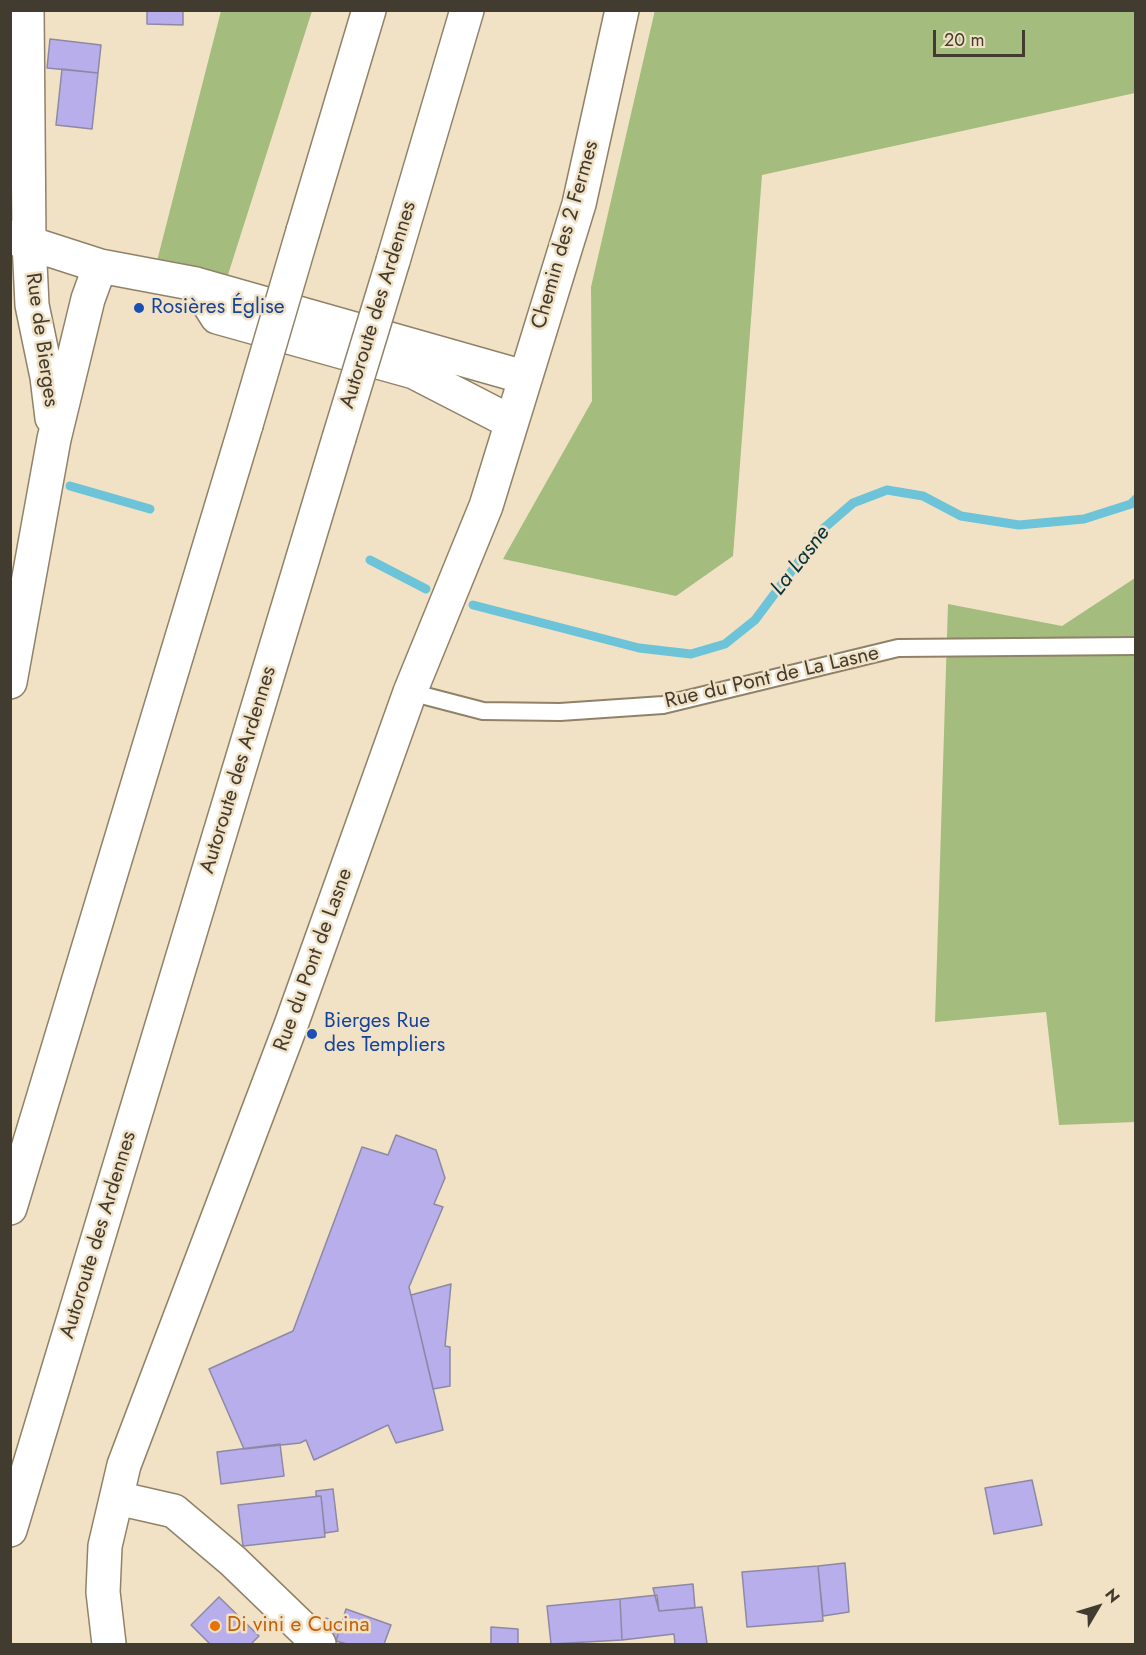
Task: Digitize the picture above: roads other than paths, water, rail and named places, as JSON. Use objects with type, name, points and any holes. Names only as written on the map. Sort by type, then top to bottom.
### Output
[{"type":"main road","name":"Rue de Bierges","points":[[27,10],[20,239],[47,377],[54,439]]},
{"type":"main road","points":[[10,1208],[369,10]]},
{"type":"main road","name":"Autoroute des Ardennes","points":[[10,1530],[467,10]]},
{"type":"main road","name":"Chemin des 2 Fermes","points":[[511,422],[579,204],[622,10]]},
{"type":"main road","points":[[20,239],[100,266],[196,284],[524,377]]},
{"type":"main road","name":"Rue de Bierges","points":[[10,682],[54,439],[88,299],[100,266]]},
{"type":"main road","points":[[196,284],[217,317],[414,372],[511,422]]},
{"type":"main road","name":"Rue du Pont de Lasne","points":[[109,1644],[103,1592],[105,1546],[124,1465],[291,1025],[410,692],[486,506],[511,422]]},
{"type":"main road","points":[[117,1498],[174,1511],[233,1562],[319,1644]]},
{"type":"lane","name":"Rue du Pont de La Lasne","points":[[410,692],[483,711],[560,712],[663,705],[898,648],[1136,646]]},
{"type":"waterway","name":"La Lasne","points":[[70,486],[150,509]]},
{"type":"waterway","name":"La Lasne","points":[[473,605],[639,648],[691,654],[725,644],[755,620],[823,529],[853,503],[887,490],[923,496],[961,516],[1019,525],[1084,519],[1131,504],[1136,499]]},
{"type":"waterway","name":"La Lasne","points":[[370,560],[426,589]]},
{"type":"place","name":"Rosières Église","points":[[139,308]]},
{"type":"place","name":"Bierges Rue des Templiers","points":[[312,1034]]},
{"type":"place","name":"Di vini e Cucina","points":[[215,1626]]}]
